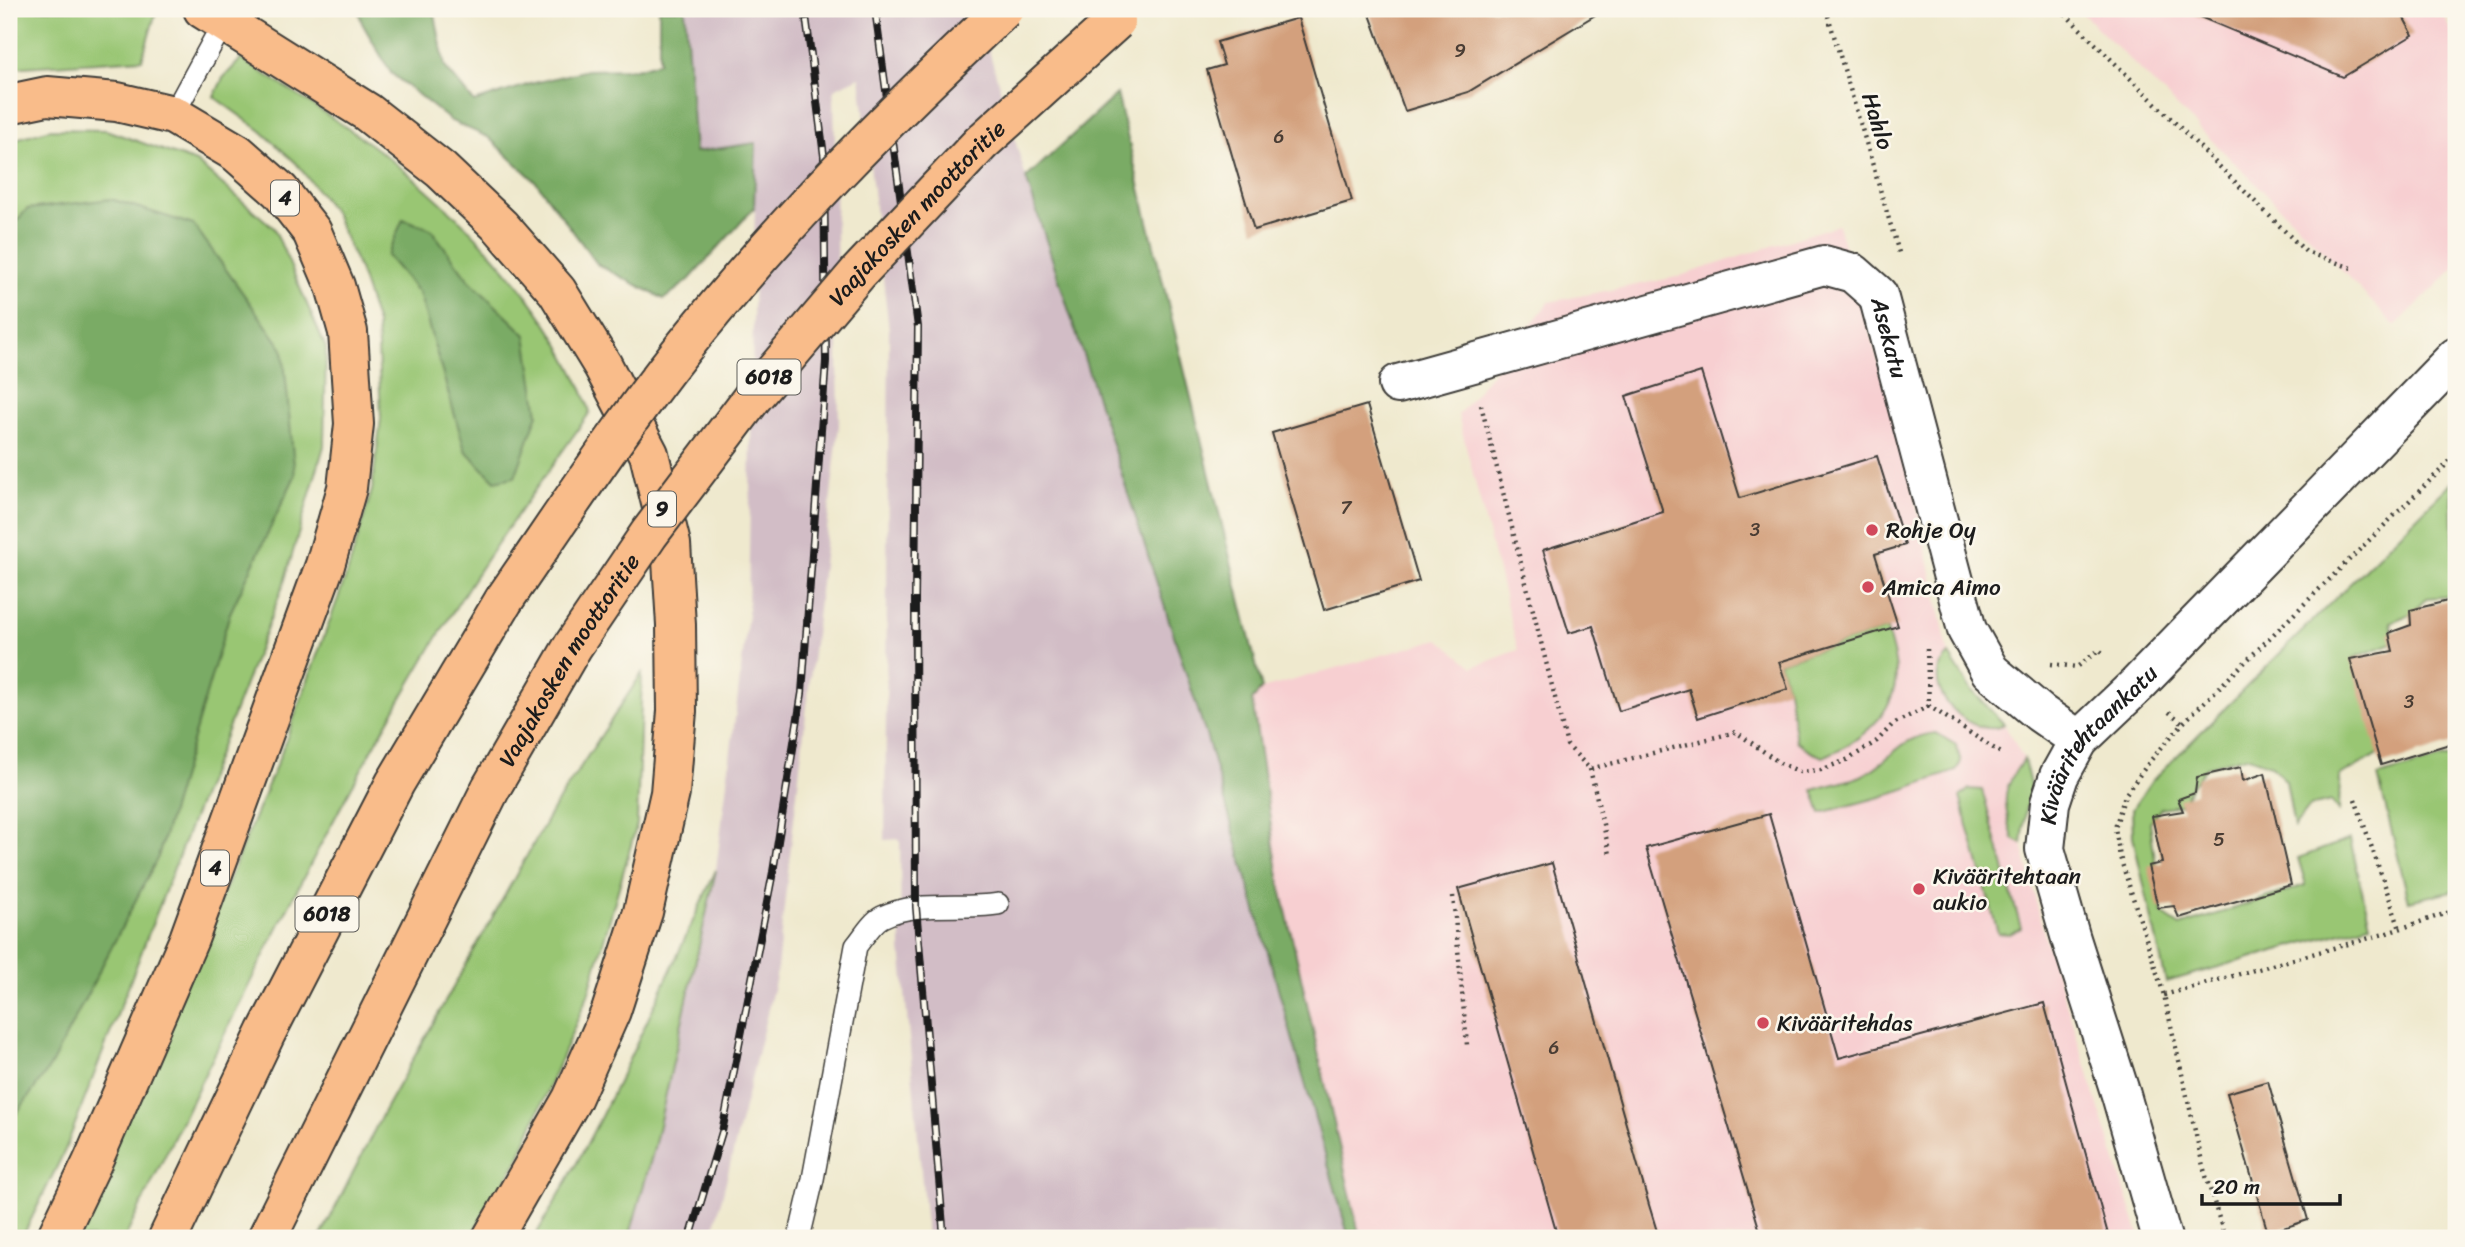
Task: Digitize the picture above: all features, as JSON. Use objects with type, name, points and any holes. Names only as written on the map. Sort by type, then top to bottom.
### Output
[{"type":"highway","name":"6018","points":[[169,1238],[266,1033],[389,795],[504,600],[583,486],[699,329],[802,208],[923,84],[1004,9]]},
{"type":"highway","name":"9","points":[[219,13],[367,112],[441,170],[501,227],[557,291],[603,366],[649,454],[671,544],[677,711],[670,793],[643,912],[611,1011],[572,1099],[492,1238]]},
{"type":"highway","name":"Vaajakosken moottoritie","points":[[267,1238],[491,788],[580,635],[649,534],[752,398],[858,273],[981,143],[1123,15]]},
{"type":"highway","name":"4","points":[[9,104],[47,96],[117,102],[173,115],[237,153],[280,191],[312,232],[335,286],[348,332],[355,424],[346,488],[325,565],[194,926],[92,1163],[56,1238]]},
{"type":"street","name":"Asekatu","points":[[1398,384],[1824,265],[1853,273],[1878,295],[1967,630],[1990,671],[2040,713],[2079,740]]},
{"type":"street","name":"Kivääritehtaankatu","points":[[2162,1238],[2121,1094],[2045,849],[2050,803],[2059,776],[2079,740],[2137,685],[2456,358]]},
{"type":"lane","points":[[173,115],[219,13]]},
{"type":"lane","points":[[799,1238],[813,1179],[856,946],[880,918],[916,908],[973,908],[998,904]]},
{"type":"path","name":"Hahlo","points":[[1826,9],[1900,257]]},
{"type":"path","points":[[2060,9],[2306,252],[2355,269]]},
{"type":"path","points":[[1469,364],[1567,745],[1590,769],[1611,854]]},
{"type":"path","points":[[2225,1238],[2203,1166],[2164,995],[2120,857],[2115,828],[2125,795],[2183,723],[2456,455]]},
{"type":"path","points":[[2050,664],[2077,667],[2099,650],[2183,723]]},
{"type":"path","points":[[1590,769],[1736,732],[1780,762],[1800,772],[1821,769],[1849,759],[1877,741],[1894,724],[1929,706]]},
{"type":"path","points":[[2355,799],[2400,929]]},
{"type":"path","points":[[1453,897],[1467,1045]]},
{"type":"path","points":[[2164,995],[2400,929],[2456,910]]},
{"type":"shaded area","points":[[685,9],[977,9],[1026,178],[1207,738],[1349,1238],[927,1238],[901,948],[900,839],[885,840],[889,330],[860,77],[834,89],[839,425],[776,977],[712,1238],[629,1238],[653,1152],[716,870],[748,614],[756,144],[695,153]]},
{"type":"shaded area","points":[[2078,9],[2441,9],[2456,40],[2456,267],[2395,326],[2303,230]]},
{"type":"shaded area","points":[[1838,225],[1904,448],[1949,655],[1972,691],[2004,724],[2024,759],[2031,789],[2022,844],[2043,930],[2140,1238],[1360,1238],[1280,884],[1252,700],[1262,689],[1439,639],[1473,667],[1518,650],[1458,415],[1549,302],[1677,277]]},
{"type":"green space","points":[[9,9],[157,9],[142,59],[9,68]]},
{"type":"green space","points":[[358,9],[434,9],[445,67],[474,102],[587,70],[636,69],[659,62],[659,9],[685,9],[695,152],[756,143],[754,208],[689,280],[664,299],[598,265],[536,182],[488,137],[451,121],[391,73],[362,23]]},
{"type":"green space","points":[[241,59],[382,153],[467,228],[494,256],[540,314],[572,369],[590,412],[469,586],[375,745],[288,908],[125,1238],[73,1238],[203,942],[280,756],[348,571],[372,490],[381,418],[377,324],[359,269],[334,212],[296,163],[261,131],[214,97],[223,78]]},
{"type":"green space","points":[[1117,94],[1262,689],[1252,700],[1280,884],[1360,1238],[1349,1238],[1207,738],[1026,178]]},
{"type":"green space","points":[[50,129],[106,130],[196,162],[274,228],[326,348],[324,446],[283,586],[65,1150],[22,1238],[9,1238],[9,141]]},
{"type":"green space","points":[[111,199],[194,225],[283,349],[295,476],[230,613],[158,857],[50,1067],[9,1124],[9,230],[27,209]]},
{"type":"green space","points":[[403,219],[431,229],[468,279],[526,335],[538,414],[515,477],[495,481],[465,450],[419,293],[387,256]]},
{"type":"green space","points":[[2453,481],[2456,596],[2426,598],[2413,613],[2391,622],[2395,642],[2353,658],[2382,752],[2340,776],[2339,811],[2331,801],[2310,806],[2294,827],[2286,781],[2271,765],[2246,756],[2206,767],[2181,805],[2161,808],[2150,822],[2162,914],[2180,926],[2306,885],[2298,858],[2350,839],[2370,924],[2166,982],[2133,837],[2132,809],[2152,781]]},
{"type":"green space","points":[[1887,629],[1896,672],[1890,701],[1882,714],[1862,735],[1836,751],[1823,757],[1811,752],[1796,741],[1788,689],[1779,662]]},
{"type":"green space","points":[[1949,655],[1972,691],[2004,724],[1993,728],[1966,720],[1943,697],[1938,683],[1939,668]]},
{"type":"green space","points":[[642,673],[637,824],[588,995],[517,1162],[469,1238],[320,1238],[384,1111],[553,809]]},
{"type":"green space","points":[[1936,733],[1956,745],[1961,762],[1956,771],[1884,796],[1821,813],[1813,790],[1861,776],[1912,739]]},
{"type":"green space","points":[[2456,755],[2456,890],[2409,901],[2378,776]]},
{"type":"green space","points":[[2024,759],[2031,789],[2022,844],[2013,839],[2006,797],[2010,780]]},
{"type":"green space","points":[[1969,789],[1982,790],[2021,928],[2010,934],[1998,933],[1960,797]]},
{"type":"green space","points":[[716,870],[653,1152],[629,1238],[534,1238],[608,1103]]},
{"type":"building","points":[[1368,9],[1605,9],[1468,92],[1405,111]]},
{"type":"building","points":[[2181,9],[2399,9],[2413,35],[2343,77]]},
{"type":"building","points":[[1298,18],[1352,201],[1254,230],[1207,70],[1224,65],[1217,42]]},
{"type":"building","points":[[1701,372],[1740,498],[1877,456],[1905,545],[1875,554],[1898,626],[1779,662],[1788,689],[1698,718],[1689,689],[1619,711],[1593,626],[1569,633],[1543,550],[1663,512],[1626,396]]},
{"type":"building","points":[[1367,405],[1419,581],[1324,610],[1272,433]]},
{"type":"building","points":[[2456,599],[2456,742],[2381,765],[2350,659],[2393,651],[2389,633],[2411,625],[2410,610]]},
{"type":"building","points":[[2241,767],[2243,781],[2265,773],[2291,885],[2179,918],[2174,906],[2158,908],[2148,866],[2162,863],[2152,816],[2183,811],[2178,799],[2195,793],[2197,777]]},
{"type":"building","name":"Kivääritehdas","points":[[1769,814],[1839,1058],[2044,1003],[2109,1238],[1762,1238],[1646,848]]},
{"type":"building","points":[[1552,863],[1659,1238],[1558,1238],[1458,889]]},
{"type":"building","points":[[2268,1081],[2308,1220],[2268,1233],[2227,1093]]},
{"type":"railway","points":[[690,1238],[722,1132],[773,872],[802,693],[826,361],[824,156],[805,9]]},
{"type":"railway","points":[[875,9],[918,327],[916,907],[944,1238]]},
{"type":"place","name":"Rohje Oy","points":[[1872,530]]},
{"type":"place","name":"Amica Aimo","points":[[1868,587]]},
{"type":"place","name":"Kivääritehtaan aukio","points":[[1919,889]]},
{"type":"place","name":"Kivääritehdas","points":[[1763,1023]]}]
